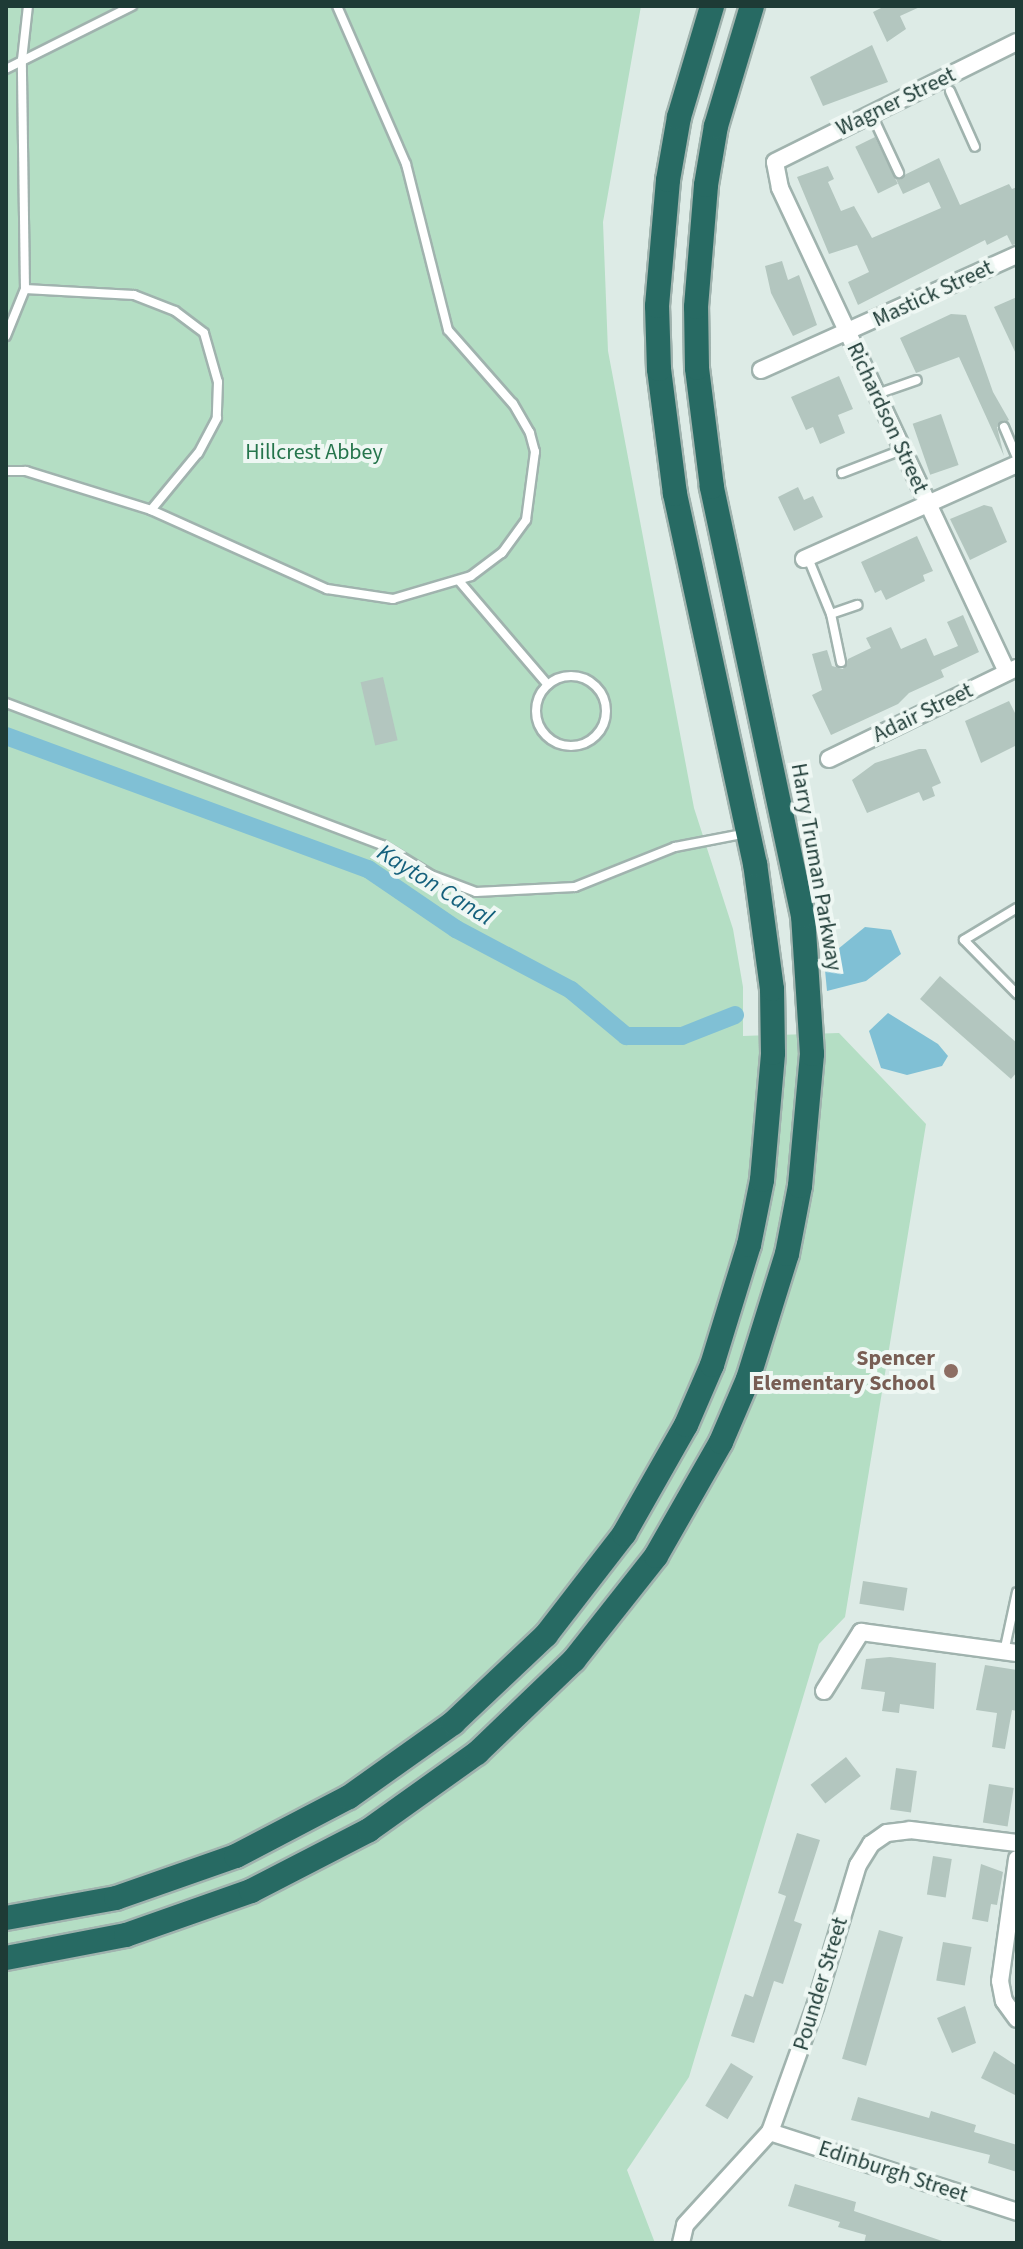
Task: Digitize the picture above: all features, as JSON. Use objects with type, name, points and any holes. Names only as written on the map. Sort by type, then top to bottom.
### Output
[{"type":"highway","points":[[6,1918],[116,1898],[177,1879],[279,1835],[349,1797],[492,1689],[584,1587],[640,1508],[686,1425],[737,1290],[762,1180],[770,1118],[772,989],[766,932],[748,833],[664,431],[657,306],[679,117],[699,6]]},
{"type":"highway","points":[[679,117],[712,6]]},
{"type":"highway","name":"Harry Truman Parkway","points":[[6,1958],[126,1935],[190,1915],[311,1863],[369,1830],[477,1753],[528,1709],[615,1611],[656,1556],[721,1442],[770,1316],[787,1254],[800,1186],[811,1067],[803,916],[712,487],[697,368],[696,307],[706,185],[716,126],[752,6]]},
{"type":"street","name":"Wagner Street","points":[[775,162],[1017,42]]},
{"type":"street","name":"Richardson Street","points":[[775,162],[780,188],[928,507],[1012,670]]},
{"type":"street","name":"Mastick Street","points":[[761,370],[1017,255]]},
{"type":"street","points":[[806,558],[928,507],[1017,461]]},
{"type":"street","name":"Adair Street","points":[[829,759],[1012,670]]},
{"type":"street","points":[[824,1691],[861,1632],[1010,1653]]},
{"type":"street","name":"Pounder Street","points":[[681,2243],[685,2225],[770,2132],[810,2023],[858,1865],[871,1844],[887,1833],[910,1830],[1017,1843]]},
{"type":"street","points":[[1017,1859],[1000,1981],[1004,2001],[1017,2019]]},
{"type":"street","name":"Edinburgh Street","points":[[770,2132],[1017,2212]]},
{"type":"lane","points":[[6,336],[25,289],[22,60],[28,6]]},
{"type":"lane","points":[[6,69],[132,6]]},
{"type":"lane","points":[[6,471],[26,471],[151,510],[327,589],[393,599],[460,582],[488,566],[526,520],[535,452],[513,404],[448,330],[406,164],[337,6]]},
{"type":"lane","points":[[950,91],[975,147]]},
{"type":"lane","points":[[871,114],[899,173]]},
{"type":"lane","points":[[25,289],[134,295],[175,311],[204,333],[218,382],[217,418],[198,453],[151,510]]},
{"type":"lane","points":[[876,394],[917,380]]},
{"type":"lane","points":[[1004,427],[1017,461]]},
{"type":"lane","points":[[842,473],[902,450]]},
{"type":"lane","points":[[806,558],[831,614],[841,662]]},
{"type":"lane","points":[[460,582],[548,685]]},
{"type":"lane","points":[[831,614],[857,605]]},
{"type":"lane","points":[[570,676],[600,691],[605,724],[590,741],[567,746],[546,736],[536,715],[548,685],[570,676]]},
{"type":"lane","points":[[6,703],[382,845],[431,875],[476,892],[575,887],[675,847],[748,833]]},
{"type":"lane","points":[[1017,908],[964,940],[1017,994]]},
{"type":"lane","points":[[1010,1653],[1017,1590]]},
{"type":"green space","name":"Hillcrest Abbey","points":[[6,6],[641,6],[603,222],[608,351],[694,808],[733,929],[743,987],[743,1036],[839,1033],[926,1124],[845,1617],[819,1644],[689,2077],[627,2170],[655,2243],[6,2243]]},
{"type":"water","points":[[865,927],[891,930],[901,954],[866,981],[827,991],[825,970],[838,949]]},
{"type":"water","points":[[888,1013],[938,1044],[948,1056],[942,1066],[907,1075],[881,1068],[869,1031]]},
{"type":"building","points":[[885,6],[922,6],[900,16],[906,29],[887,42],[873,12]]},
{"type":"building","points":[[872,45],[888,82],[823,106],[810,77]]},
{"type":"building","points":[[875,137],[898,184],[878,193],[855,147]]},
{"type":"building","points":[[939,158],[960,205],[1009,184],[1012,189],[1017,187],[1017,244],[1012,245],[1007,235],[987,245],[985,240],[858,305],[848,282],[869,272],[857,245],[829,254],[797,177],[828,166],[834,179],[828,182],[841,211],[854,206],[872,238],[941,208],[929,182],[903,194],[896,179]]},
{"type":"building","points":[[782,261],[788,280],[799,275],[817,325],[793,336],[771,293],[765,266]]},
{"type":"building","points":[[1017,297],[1017,356],[994,307]]},
{"type":"building","points":[[951,314],[966,315],[993,392],[1009,420],[997,427],[1004,456],[959,357],[916,373],[900,338]]},
{"type":"building","points":[[839,376],[853,409],[838,415],[845,433],[820,444],[813,427],[806,430],[791,397]]},
{"type":"building","points":[[941,414],[959,465],[930,475],[913,424]]},
{"type":"building","points":[[798,487],[804,500],[813,496],[823,517],[794,531],[778,497]]},
{"type":"building","points":[[984,505],[992,507],[1007,542],[970,560],[950,519]]},
{"type":"building","points":[[917,536],[933,571],[923,575],[925,581],[886,600],[881,590],[875,593],[861,562]]},
{"type":"building","points":[[963,615],[979,652],[941,670],[944,677],[909,693],[898,704],[831,735],[812,695],[822,690],[812,654],[827,650],[832,666],[843,669],[848,659],[871,648],[866,638],[891,627],[901,649],[926,638],[934,656],[958,646],[947,622]]},
{"type":"building","points":[[383,677],[398,740],[375,746],[361,682]]},
{"type":"building","points":[[1009,701],[1017,717],[1017,745],[981,763],[965,721]]},
{"type":"building","points":[[926,749],[941,783],[932,787],[935,796],[923,801],[919,792],[867,813],[852,780],[875,763]]},
{"type":"building","points":[[940,976],[1017,1043],[1017,1072],[1011,1079],[920,999]]},
{"type":"building","points":[[863,1581],[907,1588],[904,1611],[859,1604]]},
{"type":"building","points":[[890,1657],[936,1663],[934,1709],[900,1704],[899,1713],[882,1711],[885,1692],[861,1689],[866,1659]]},
{"type":"building","points":[[985,1665],[1017,1670],[1017,1711],[1012,1710],[1005,1749],[992,1747],[997,1713],[976,1710]]},
{"type":"building","points":[[846,1757],[861,1776],[825,1804],[811,1785]]},
{"type":"building","points":[[896,1768],[917,1771],[911,1813],[890,1810]]},
{"type":"building","points":[[989,1784],[1014,1788],[1008,1826],[983,1823]]},
{"type":"building","points":[[797,1833],[820,1840],[794,1921],[802,1924],[783,1984],[774,1981],[754,2043],[731,2036],[745,1994],[753,1997],[786,1896],[778,1893]]},
{"type":"building","points":[[933,1856],[952,1859],[946,1897],[927,1895]]},
{"type":"building","points":[[981,1864],[1003,1872],[997,1905],[991,1904],[988,1922],[972,1919]]},
{"type":"building","points":[[879,1930],[903,1937],[866,2066],[842,2059]]},
{"type":"building","points":[[943,1942],[972,1947],[965,1985],[936,1980]]},
{"type":"building","points":[[965,2006],[976,2043],[952,2053],[937,2018]]},
{"type":"building","points":[[994,2051],[1017,2066],[1017,2096],[981,2078]]},
{"type":"building","points":[[731,2063],[753,2076],[728,2119],[705,2106]]},
{"type":"building","points":[[858,2097],[929,2118],[931,2111],[976,2125],[974,2132],[1017,2145],[1017,2172],[988,2163],[990,2155],[851,2120]]},
{"type":"building","points":[[795,2184],[856,2202],[854,2211],[948,2243],[864,2243],[866,2235],[838,2227],[840,2222],[788,2206]]},
{"type":"waterway","name":"Kayton Canal","points":[[6,736],[368,869],[456,929],[571,990],[626,1036],[682,1036],[735,1015]]},
{"type":"place","name":"Spencer Elementary School","points":[[951,1371]]}]
